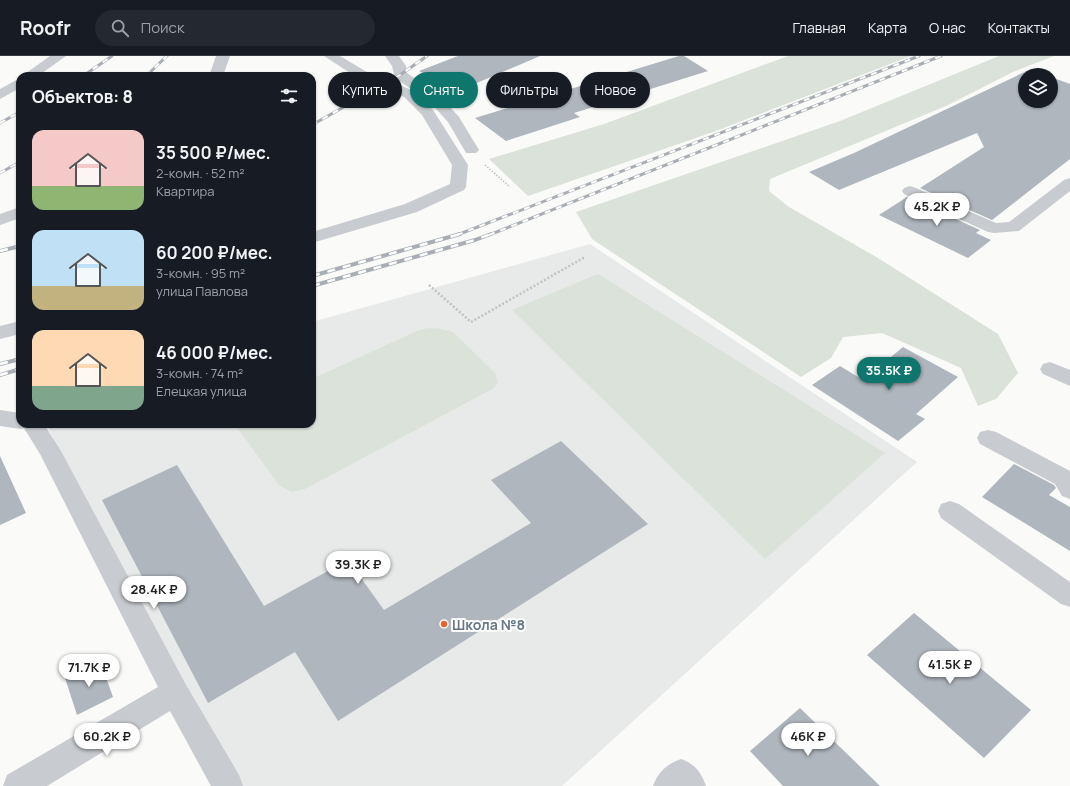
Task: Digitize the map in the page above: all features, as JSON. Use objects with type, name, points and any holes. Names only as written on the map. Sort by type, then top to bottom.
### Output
[{"type":"street","points":[[35,72],[58,56]]},
{"type":"street","points":[[217,72],[223,56]]},
{"type":"street","points":[[316,237],[411,208],[458,187],[460,165],[428,113],[409,94],[385,84],[372,81],[331,56]]},
{"type":"street","points":[[392,56],[399,66],[400,75],[435,99],[454,120],[471,150]]},
{"type":"street","points":[[0,95],[16,85]]},
{"type":"street","points":[[910,191],[994,228],[1013,226],[1070,183]]},
{"type":"street","points":[[0,220],[16,214]]},
{"type":"street","points":[[0,333],[16,328]]},
{"type":"street","points":[[1050,369],[1070,379]]},
{"type":"street","points":[[0,418],[16,420]]},
{"type":"street","points":[[36,428],[50,451],[175,692],[228,786]]},
{"type":"street","points":[[988,438],[1063,478],[1070,490]]},
{"type":"street","points":[[950,511],[1070,596]]},
{"type":"street","points":[[18,786],[175,692]]},
{"type":"path","points":[[497,176],[510,187]]},
{"type":"path","points":[[429,284],[471,322],[585,257]]},
{"type":"shaded area","points":[[788,56],[911,56],[716,131],[528,196],[489,159],[604,124]]},
{"type":"shaded area","points":[[999,56],[1054,56],[1023,68],[1018,68],[1018,70],[946,106],[770,179],[769,191],[789,207],[878,258],[998,334],[1018,373],[996,399],[978,406],[961,368],[882,333],[843,337],[831,358],[801,377],[592,239],[576,212],[840,121]]},
{"type":"shaded area","name":"Школа №8","points":[[590,244],[917,462],[562,786],[233,786],[48,428],[316,428],[316,321]]},
{"type":"shaded area","points":[[598,274],[885,453],[765,559],[512,310]]},
{"type":"shaded area","points":[[428,328],[453,332],[495,373],[498,382],[494,388],[305,489],[292,492],[279,485],[237,428],[316,428],[316,377],[417,331]]},
{"type":"building","points":[[458,56],[540,56],[503,72],[486,72],[486,79],[478,82],[478,72],[419,71]]},
{"type":"building","points":[[679,56],[684,56],[708,71],[650,89],[650,72],[626,72]]},
{"type":"building","points":[[1018,75],[1018,108],[1058,108],[1058,80],[1070,84],[1070,159],[992,220],[920,188],[984,147],[977,133],[839,190],[809,172],[854,153]]},
{"type":"building","points":[[580,86],[580,108],[590,108],[574,113],[580,117],[506,141],[475,118],[508,108],[572,108],[572,89]]},
{"type":"building","points":[[907,197],[980,230],[976,233],[991,240],[968,258],[879,215]]},
{"type":"building","points":[[903,347],[958,377],[916,414],[925,419],[898,441],[812,385],[840,366],[863,380]]},
{"type":"building","points":[[561,441],[648,524],[338,721],[295,652],[208,703],[102,500],[177,465],[264,606],[348,560],[384,610],[531,523],[491,480]]},
{"type":"building","points":[[0,456],[26,513],[0,525]]},
{"type":"building","points":[[1014,464],[1054,485],[1056,488],[1049,495],[1070,507],[1070,551],[982,497]]},
{"type":"building","points":[[914,613],[1031,710],[984,758],[867,655]]},
{"type":"building","points":[[100,661],[113,697],[77,715],[65,678]]},
{"type":"building","points":[[800,708],[880,786],[783,786],[750,751]]},
{"type":"railway","points":[[89,72],[112,56]]},
{"type":"railway","points":[[150,72],[167,56]]},
{"type":"railway","points":[[316,123],[400,75],[427,56]]},
{"type":"railway","points":[[458,234],[919,56]]},
{"type":"railway","points":[[489,235],[941,56]]},
{"type":"railway","points":[[0,123],[16,114]]},
{"type":"railway","points":[[0,173],[16,164]]},
{"type":"railway","points":[[316,275],[458,234]]},
{"type":"railway","points":[[316,285],[475,240],[491,234]]},
{"type":"railway","points":[[0,251],[16,247]]},
{"type":"railway","points":[[0,364],[16,360]]},
{"type":"railway","points":[[0,375],[16,370]]},
{"type":"place","name":"Школа №8","points":[[444,624]]}]
